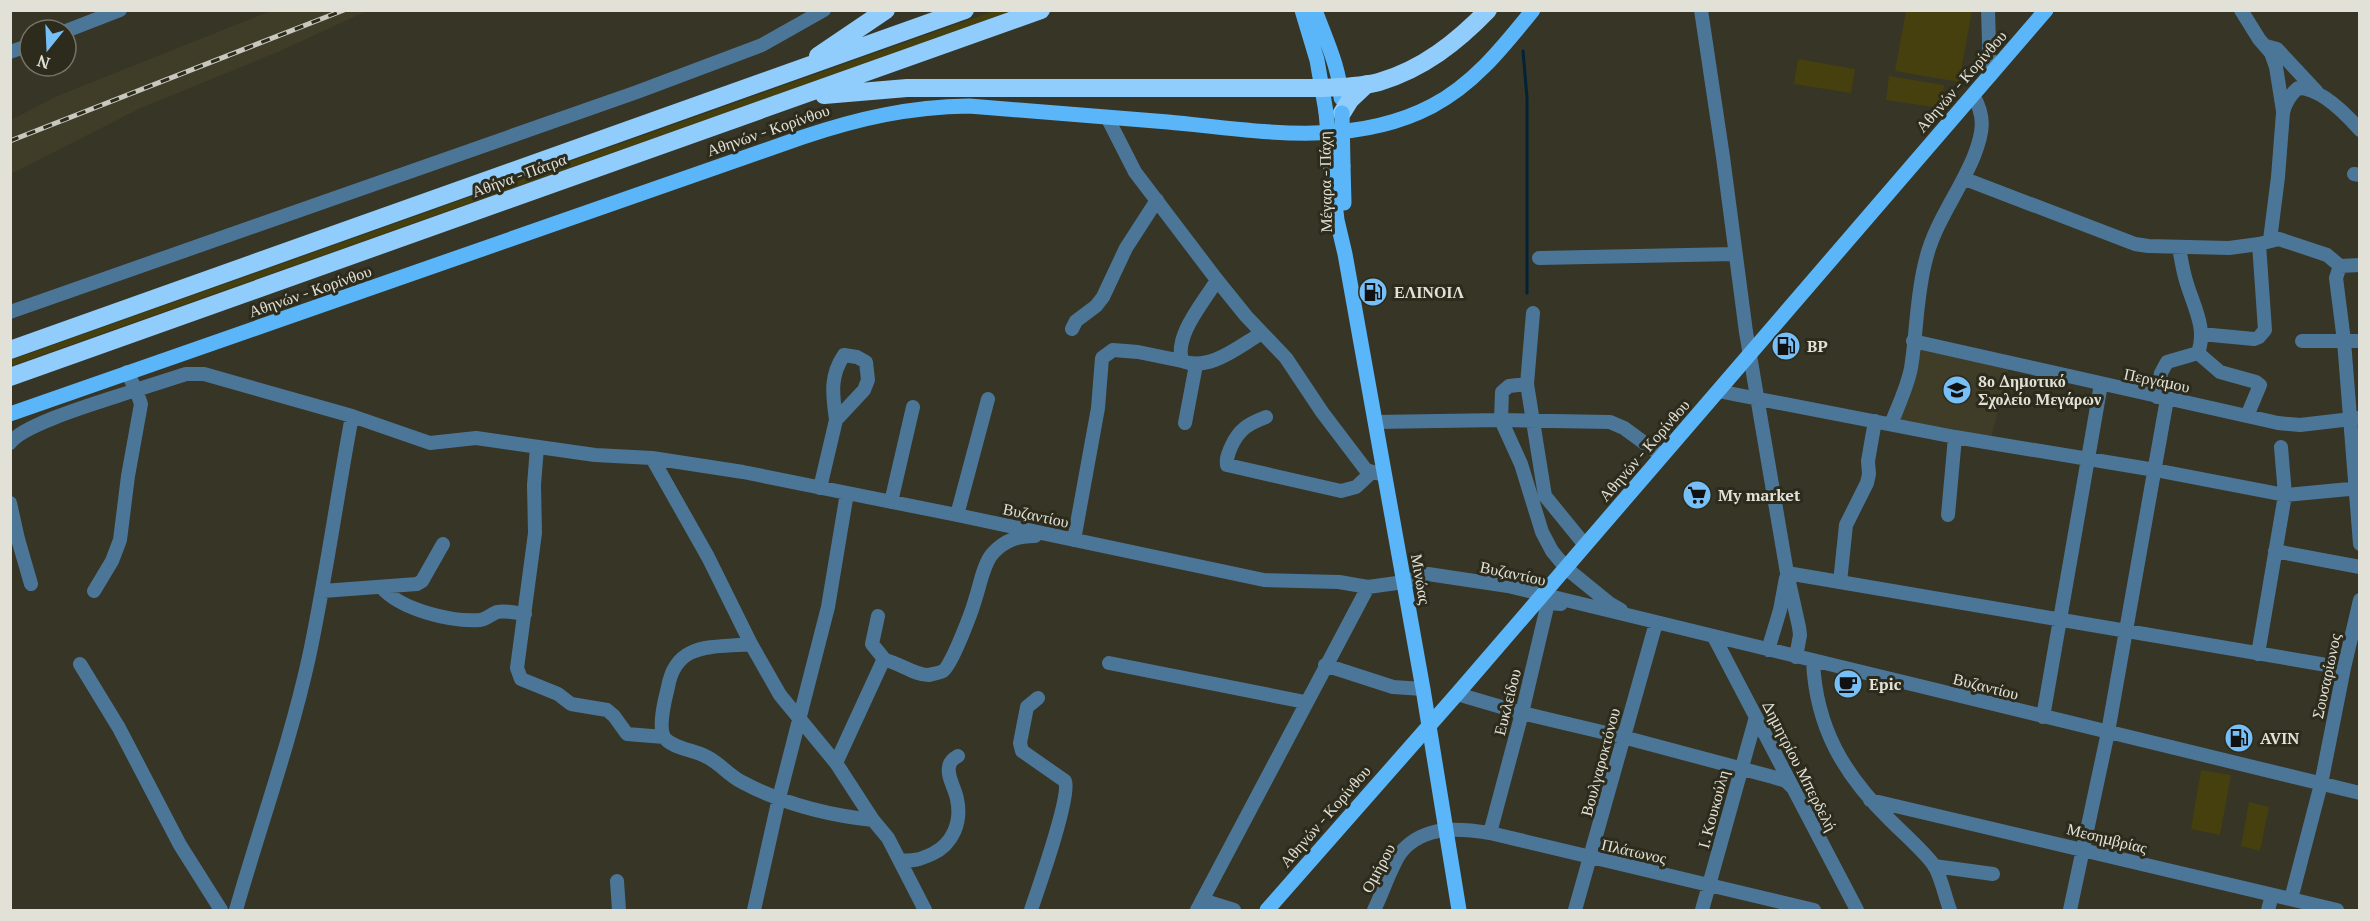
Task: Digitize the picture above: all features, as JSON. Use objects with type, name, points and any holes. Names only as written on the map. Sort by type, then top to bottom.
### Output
[{"type":"highway","points":[[799,70],[886,10]]},
{"type":"highway","name":"Αθήνα - Πάτρα","points":[[10,350],[965,10]]},
{"type":"highway","name":"Αθήνα - Πάτρα","points":[[10,377],[1041,10]]},
{"type":"highway","points":[[798,97],[907,88],[1332,87],[1367,84],[1394,76],[1442,52],[1468,31],[1488,10]]},
{"type":"highway","points":[[1334,112],[1367,84]]},
{"type":"main road","name":"Μέγαρα - Πάχη","points":[[1302,10],[1317,60],[1332,87]]},
{"type":"main road","name":"Μέγαρα - Πάχη","points":[[1316,10],[1332,87],[1337,167],[1337,220],[1345,254]]},
{"type":"main road","name":"Αθηνών - Κορίνθου","points":[[10,414],[844,123],[889,112],[930,107],[969,106],[1316,134],[1377,126],[1403,118],[1453,94],[1496,56],[1533,10]]},
{"type":"main road","name":"Αθηνών - Κορίνθου","points":[[1267,910],[1542,596],[2046,10]]},
{"type":"main road","name":"Μινώας","points":[[1345,254],[1375,422],[1378,474],[1404,582],[1459,910]]},
{"type":"main road","points":[[1423,689],[1440,695],[1457,694]]},
{"type":"street","points":[[78,26],[120,10]]},
{"type":"street","points":[[10,312],[636,92],[762,45],[824,10]]},
{"type":"street","points":[[1701,10],[1749,355],[1787,573],[1799,627],[1796,657]]},
{"type":"street","points":[[1988,10],[1990,76]]},
{"type":"street","points":[[2241,10],[2271,53],[2276,67],[2283,113]]},
{"type":"street","points":[[2265,46],[2277,49],[2320,96]]},
{"type":"street","points":[[2201,334],[2254,339],[2265,330],[2265,242],[2278,177],[2283,113],[2285,105],[2298,88],[2308,89],[2320,96],[2348,117],[2360,130]]},
{"type":"street","points":[[1891,424],[1906,385],[1918,294],[1926,258],[1938,227],[1965,179],[1982,132],[1980,107],[1972,95]]},
{"type":"street","points":[[1107,117],[1130,163],[1216,279],[1286,358],[1322,412],[1366,470],[1378,474]]},
{"type":"street","points":[[1965,179],[2135,244],[2229,248],[2279,238],[2327,255],[2340,266],[2360,264]]},
{"type":"street","points":[[1072,329],[1076,321],[1103,297],[1126,248],[1157,200]]},
{"type":"street","points":[[2179,247],[2186,283],[2198,314],[2201,334],[2198,353]]},
{"type":"street","points":[[1539,258],[1735,254]]},
{"type":"street","points":[[2340,266],[2336,278],[2344,341],[2353,383],[2360,544]]},
{"type":"street","points":[[1185,423],[1189,363],[1179,351],[1184,333],[1216,279]]},
{"type":"street","points":[[1533,313],[1527,384],[1545,496],[1586,545]]},
{"type":"street","points":[[1074,540],[1098,408],[1102,358],[1113,350],[1138,352],[1189,363],[1216,360],[1263,333]]},
{"type":"street","points":[[2302,341],[2360,341]]},
{"type":"street","name":"Περγάμου","points":[[1913,342],[2278,423],[2300,425],[2354,419]]},
{"type":"street","points":[[2070,910],[2108,732],[2155,470],[2162,398],[2161,373],[2167,362],[2198,353]]},
{"type":"street","points":[[2198,353],[2220,372],[2256,382],[2260,386],[2247,416]]},
{"type":"street","points":[[94,591],[112,561],[120,540],[128,476],[141,404],[127,372]]},
{"type":"street","name":"Βυζαντίου","points":[[10,442],[22,431],[136,390],[196,373],[352,416],[430,442],[476,438],[595,455],[688,462],[957,515],[1264,580],[1339,582],[1368,587],[1404,582],[1428,574],[1508,586],[1573,604],[2360,793]]},
{"type":"street","points":[[1527,384],[1509,386],[1502,392],[1501,420],[1521,464],[1542,532],[1552,551],[1566,568],[1609,603],[1636,618]]},
{"type":"street","points":[[2043,717],[2101,384]]},
{"type":"street","points":[[1718,391],[2285,495],[2357,488]]},
{"type":"street","points":[[957,515],[988,399]]},
{"type":"street","points":[[891,502],[913,406]]},
{"type":"street","points":[[236,910],[290,731],[323,591],[352,416]]},
{"type":"street","points":[[1266,417],[1245,425],[1237,435],[1227,456],[1227,465],[1341,491],[1356,487],[1378,474]]},
{"type":"street","points":[[820,488],[836,420]]},
{"type":"street","points":[[1375,422],[1501,420],[1610,422],[1624,428],[1662,456]]},
{"type":"street","points":[[1840,582],[1846,525],[1867,483],[1868,461],[1875,421]]},
{"type":"street","points":[[1948,515],[1954,436]]},
{"type":"street","points":[[537,447],[534,485],[535,533],[517,668],[520,679],[558,694],[572,704],[607,710],[627,734],[664,737],[670,742],[705,756],[727,774],[743,783],[779,798],[822,813],[873,820]]},
{"type":"street","points":[[2258,654],[2285,495],[2281,447]]},
{"type":"street","points":[[652,458],[708,557],[751,644],[780,695],[836,763],[873,820],[888,838],[925,910]]},
{"type":"street","points":[[754,910],[779,798],[828,607],[847,493]]},
{"type":"street","points":[[10,503],[31,584]]},
{"type":"street","points":[[878,616],[872,644],[885,660],[928,675],[943,671],[948,666],[957,646],[992,554],[1006,542],[1020,536],[1058,537]]},
{"type":"street","points":[[323,591],[417,584],[422,581],[443,544]]},
{"type":"street","points":[[2275,551],[2360,567]]},
{"type":"street","points":[[1787,573],[2344,668]]},
{"type":"street","points":[[1768,650],[1780,610],[1787,573]]},
{"type":"street","points":[[381,587],[399,601],[422,611],[456,620],[483,620],[498,612],[525,614]]},
{"type":"street","points":[[1234,910],[1200,905],[1305,702],[1368,587]]},
{"type":"street","name":"Σουσαρίωνος","points":[[2291,899],[2321,784],[2360,600]]},
{"type":"street","name":"Ευκλείδου","points":[[1490,833],[1547,607],[1549,603],[1568,606],[1573,604]]},
{"type":"street","name":"Βουλγαροκτόνου","points":[[1575,910],[1656,623]]},
{"type":"street","name":"Δημητρίου Μπερδελή","points":[[1714,637],[1857,910]]},
{"type":"street","points":[[664,737],[663,709],[670,672],[676,662],[691,651],[751,644]]},
{"type":"street","points":[[836,763],[874,678],[885,660]]},
{"type":"street","points":[[1813,661],[1814,684],[1823,722],[1848,773],[1870,800],[1934,866],[1950,910]]},
{"type":"street","points":[[1109,663],[1305,702]]},
{"type":"street","points":[[80,664],[119,728],[180,845],[221,910]]},
{"type":"street","points":[[1325,665],[1393,687],[1423,689]]},
{"type":"street","points":[[1457,694],[1786,781],[1792,787]]},
{"type":"street","points":[[1031,910],[1067,790],[1065,781],[1022,751],[1020,743],[1027,707],[1038,698]]},
{"type":"street","name":"Ι. Κουκούλη","points":[[1702,910],[1756,717]]},
{"type":"street","points":[[900,860],[910,862],[920,859],[943,848],[952,838],[956,827],[958,800],[949,766],[951,761],[958,756]]},
{"type":"street","name":"Μεσημβρίας","points":[[1870,800],[2291,899],[2312,908],[2337,910]]},
{"type":"street","name":"Πλάτωνος","points":[[1445,828],[1490,833],[1814,910]]},
{"type":"street","name":"Ομήρου","points":[[1374,910],[1402,852],[1415,840],[1445,828]]},
{"type":"street","points":[[1934,866],[1993,874]]},
{"type":"street","points":[[617,881],[619,910]]},
{"type":"street","points":[[2268,910],[2272,895]]},
{"type":"shaded area","points":[[273,10],[367,11],[278,52],[141,108],[11,174],[11,120],[57,96]]},
{"type":"shaded area","points":[[994,11],[1011,11],[11,366],[11,360]]},
{"type":"shaded area","points":[[1906,11],[1972,11],[1959,82],[1895,71]]},
{"type":"shaded area","points":[[1798,59],[1855,69],[1851,93],[1794,84]]},
{"type":"shaded area","points":[[1889,76],[1944,85],[1940,108],[1886,100]]},
{"type":"shaded area","name":"8ο Δημοτικό Σχολείο Μεγάρων","points":[[1918,347],[2009,367],[1991,438],[1897,421],[1908,401]]},
{"type":"shaded area","points":[[2201,770],[2231,775],[2220,835],[2191,829]]},
{"type":"shaded area","points":[[2249,802],[2269,807],[2260,851],[2241,846]]},
{"type":"waterway","points":[[1523,51],[1527,98],[1527,293]]},
{"type":"railway","points":[[10,141],[344,10]]},
{"type":"place","name":"ΕΛΙΝΟΙΛ","points":[[1373,292]]},
{"type":"place","name":"BP","points":[[1786,346]]},
{"type":"place","name":"8ο Δημοτικό Σχολείο Μεγάρων","points":[[1957,390]]},
{"type":"place","name":"My market","points":[[1697,495]]},
{"type":"place","name":"Epic","points":[[1848,684]]},
{"type":"place","name":"AVIN","points":[[2239,738]]}]
